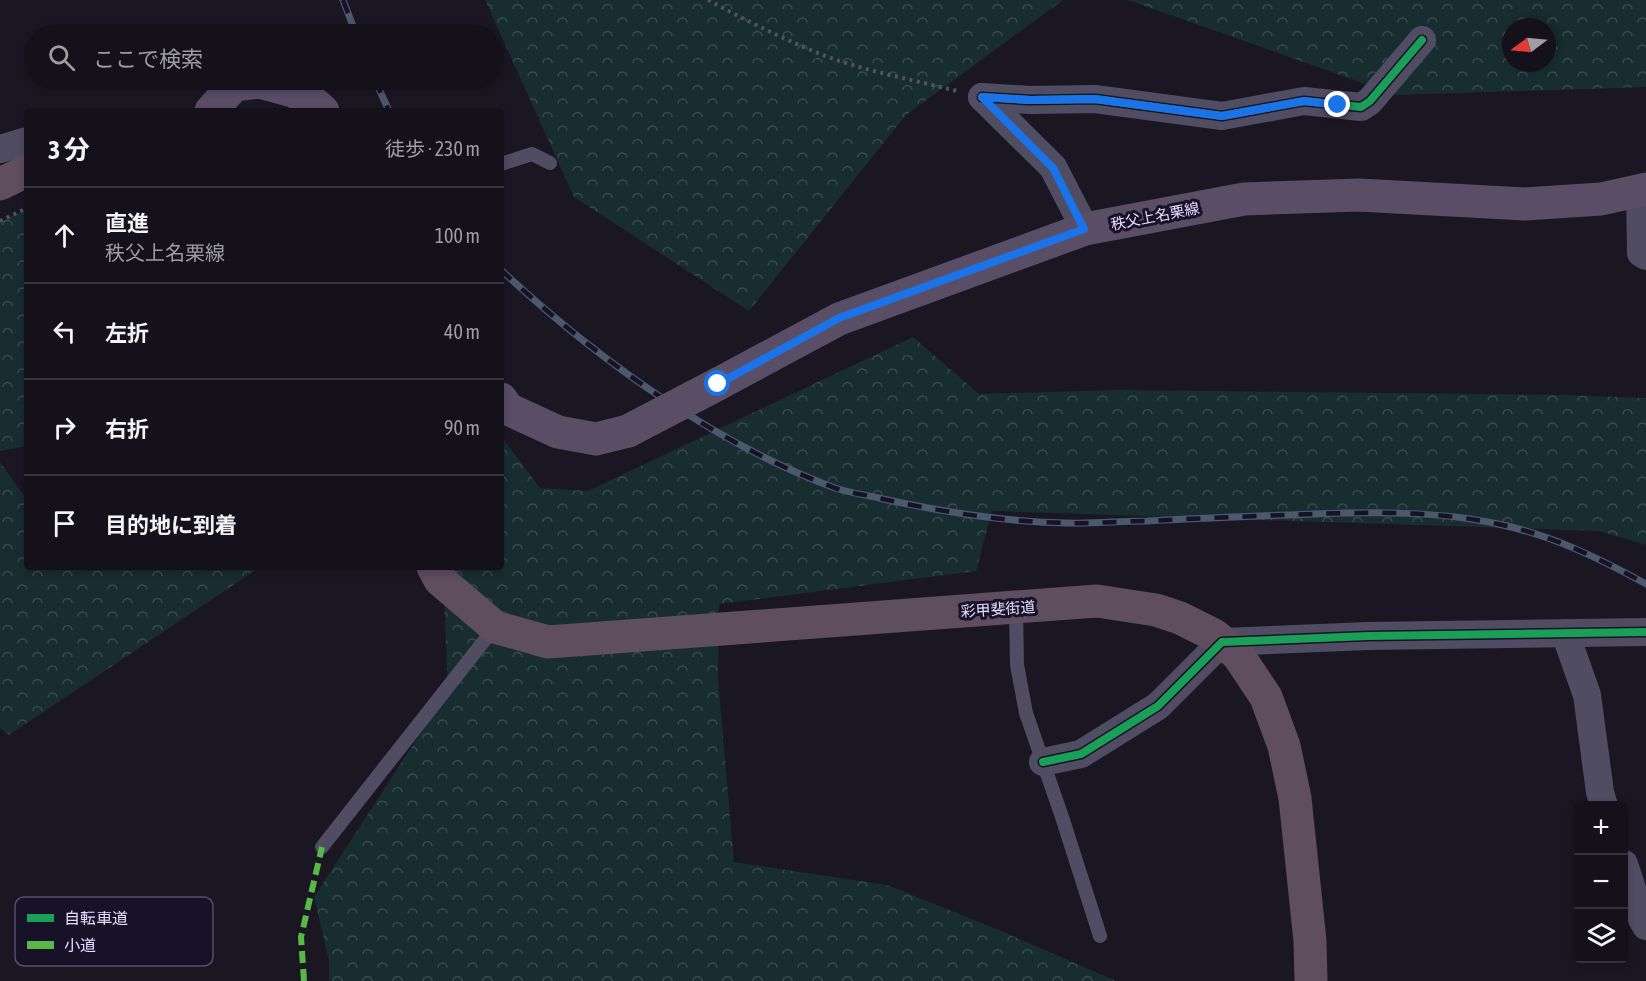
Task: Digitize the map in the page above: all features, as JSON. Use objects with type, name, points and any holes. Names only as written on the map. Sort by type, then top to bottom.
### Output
[{"type":"highway","points":[[0,184],[24,172]]},
{"type":"highway","name":"彩甲斐街道","points":[[435,570],[440,580],[495,627],[548,642],[1097,601],[1156,610],[1180,618],[1214,635],[1238,655],[1266,697],[1284,747],[1295,798],[1310,941],[1311,981]]},
{"type":"main road","points":[[214,108],[230,90]]},
{"type":"main road","points":[[290,90],[320,108]]},
{"type":"main road","name":"秩父上名栗線","points":[[504,403],[508,409],[558,432],[596,439],[628,431],[839,318],[1084,229],[1244,199],[1359,195],[1525,204],[1601,199],[1643,190]]},
{"type":"street","points":[[982,97],[1030,100],[1095,99],[1222,116],[1304,101],[1361,107],[1370,100],[1422,40]]},
{"type":"street","points":[[982,97],[1053,168],[1084,229]]},
{"type":"street","points":[[0,149],[24,142]]},
{"type":"street","points":[[1643,190],[1641,253],[1646,256]]},
{"type":"street","points":[[1043,762],[1081,754],[1158,706],[1222,642],[1368,636],[1646,632]]},
{"type":"street","points":[[1565,633],[1587,695],[1603,801]]},
{"type":"street","points":[[1628,878],[1646,926]]},
{"type":"lane","points":[[504,163],[532,154],[550,163]]},
{"type":"lane","points":[[1016,607],[1017,665],[1026,713],[1100,936]]},
{"type":"lane","points":[[322,847],[495,627]]},
{"type":"path","points":[[708,0],[757,26],[829,57],[982,97]]},
{"type":"path","points":[[0,221],[24,209]]},
{"type":"green space","points":[[485,0],[1063,0],[906,115],[749,311],[574,197],[504,42],[504,24],[496,24]]},
{"type":"green space","points":[[1128,0],[1646,0],[1646,87],[1397,95]]},
{"type":"green space","points":[[24,210],[24,447],[0,451],[0,222]]},
{"type":"green space","points":[[913,337],[979,394],[1117,390],[1646,398],[1646,545],[1599,531],[992,511],[976,571],[719,604],[718,679],[734,862],[887,885],[999,930],[1116,981],[329,981],[329,961],[314,897],[448,691],[443,570],[504,570],[504,440],[540,488],[588,491]]},
{"type":"green space","points":[[0,462],[24,496],[24,570],[256,570],[9,735],[0,728]]},
{"type":"railway","points":[[343,0],[352,24]]},
{"type":"railway","points":[[380,90],[388,108]]},
{"type":"railway","points":[[504,273],[576,335],[658,395],[745,447],[841,490],[951,512],[1044,522],[1087,523],[1359,513],[1406,513],[1453,517],[1498,524],[1537,534],[1592,556],[1646,584]]},
{"type":"marked path","points":[[304,981],[301,937],[322,847]]},
{"type":"cycle path","points":[[982,97],[1030,100],[1095,99],[1222,116],[1304,101],[1361,107],[1370,101],[1422,40]]},
{"type":"cycle path","points":[[1043,762],[1081,754],[1158,706],[1222,642],[1368,636],[1646,632]]},
{"type":"route","points":[[718,384],[839,318],[1084,229],[1053,168],[982,97],[1030,100],[1095,99],[1222,116],[1304,101],[1338,105]]}]
